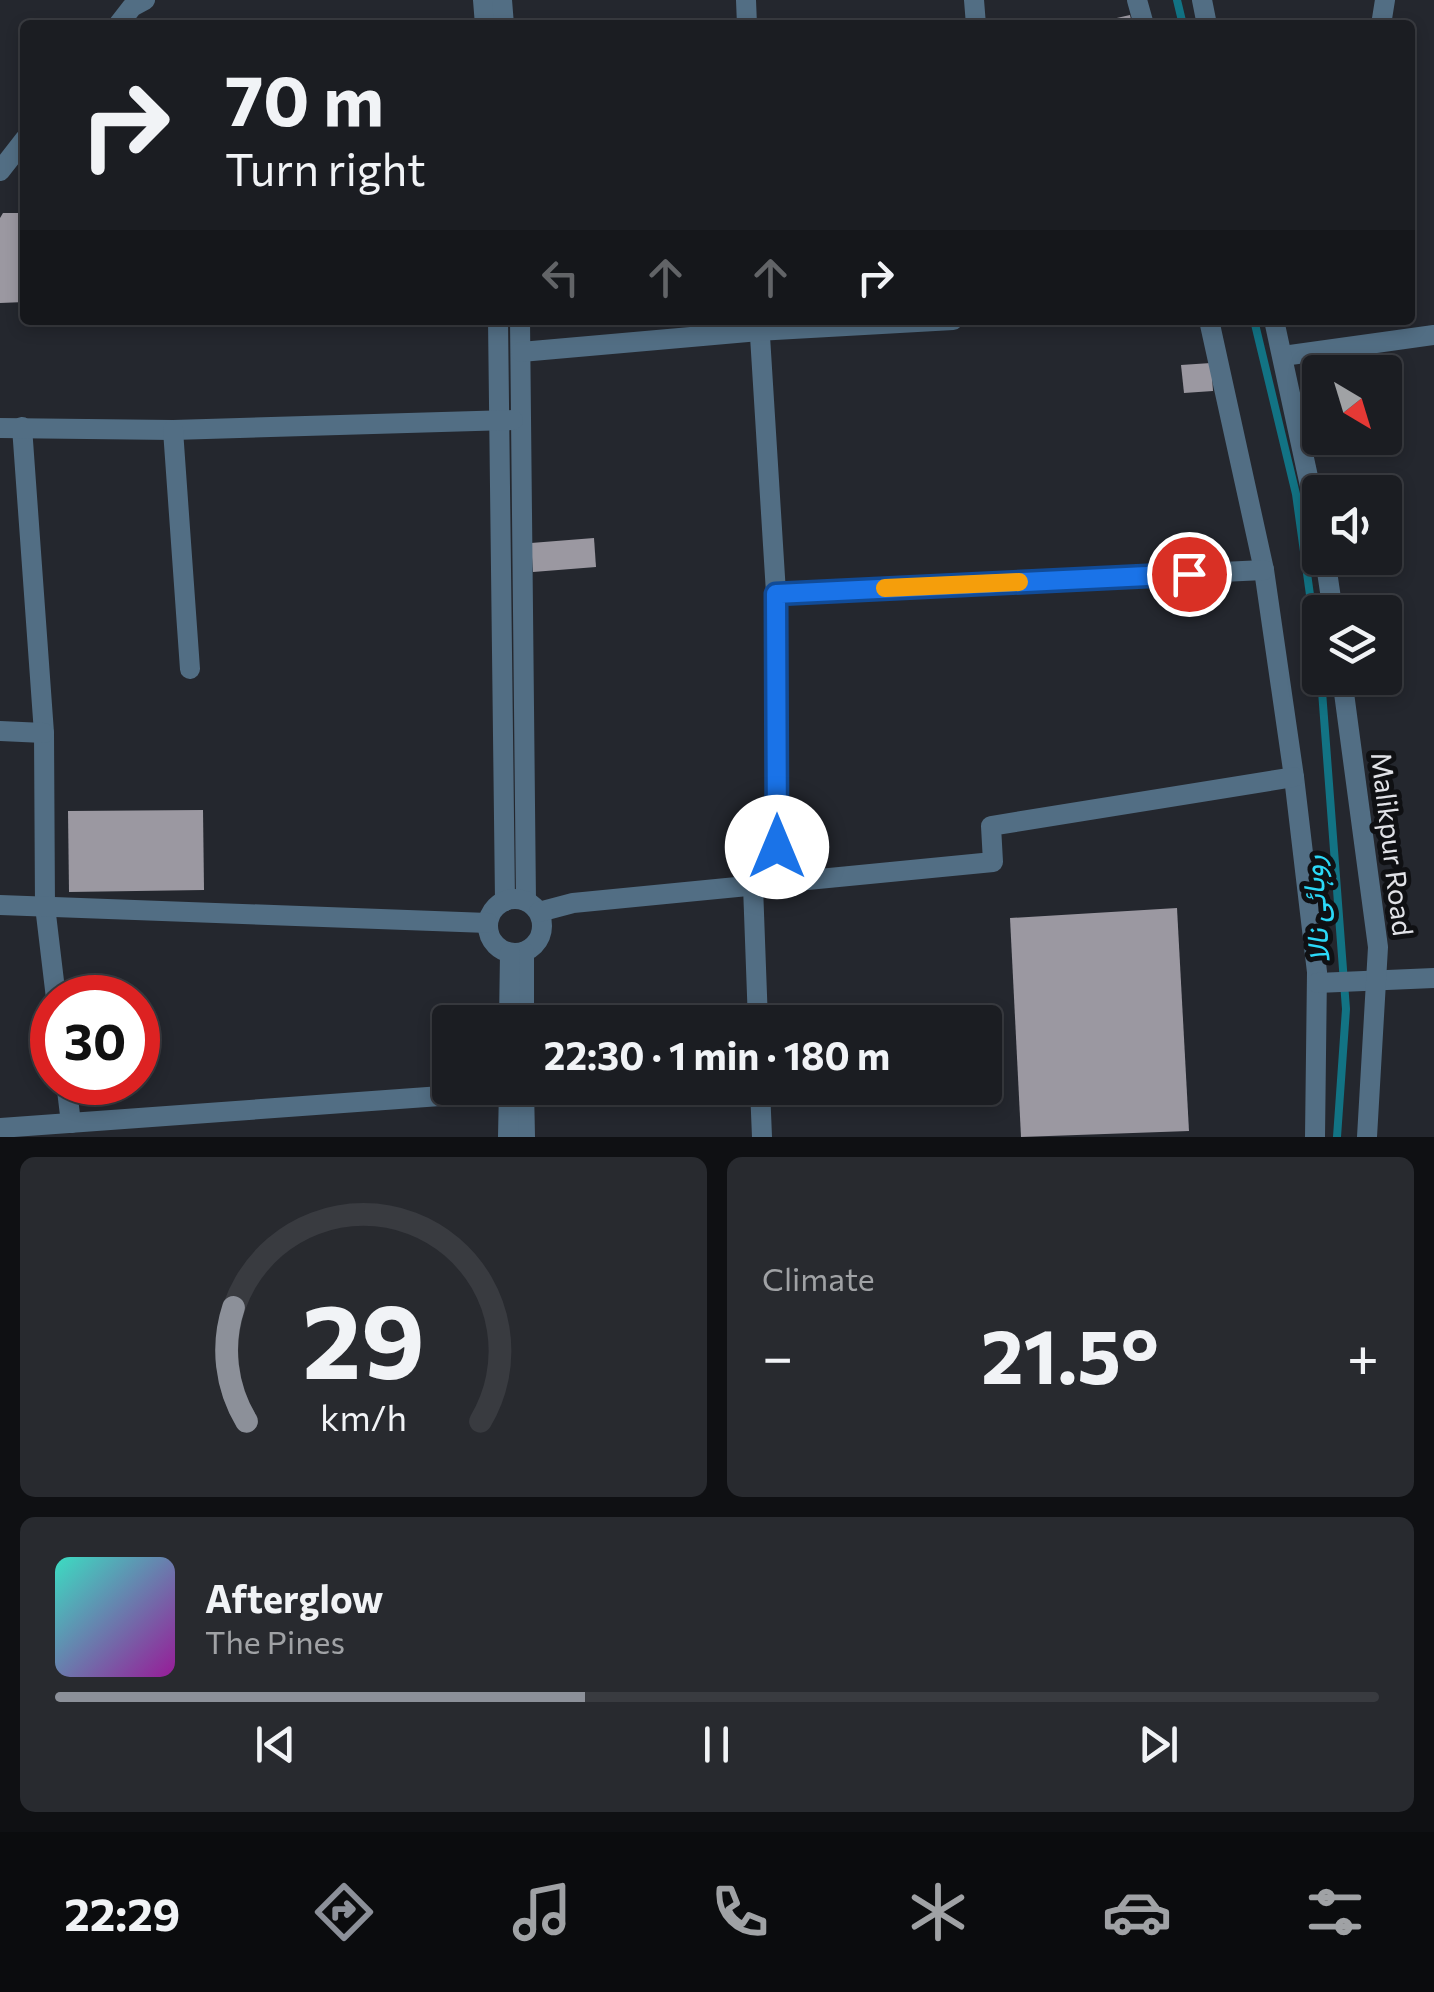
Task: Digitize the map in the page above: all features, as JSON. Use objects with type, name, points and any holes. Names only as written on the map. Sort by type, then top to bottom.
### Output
[{"type":"street","points":[[122,20],[144,0]]},
{"type":"street","points":[[0,171],[20,145]]},
{"type":"street","points":[[499,325],[512,420],[523,904],[542,923],[541,936],[517,952],[511,1005]]},
{"type":"street","points":[[512,420],[522,352],[520,325]]},
{"type":"street","points":[[522,352],[791,325]]},
{"type":"street","points":[[1210,325],[1264,570],[1322,983],[1315,1137]]},
{"type":"street","points":[[1275,325],[1308,475]]},
{"type":"street","points":[[759,326],[776,594],[777,884]]},
{"type":"street","points":[[1283,356],[1434,334]]},
{"type":"street","points":[[0,428],[173,430],[512,420]]},
{"type":"street","points":[[22,426],[44,733],[45,906],[53,975]]},
{"type":"street","points":[[173,430],[190,669]]},
{"type":"street","points":[[776,594],[1264,570]]},
{"type":"street","name":"Malikpur Road","points":[[1344,695],[1378,947],[1373,979],[1367,1137]]},
{"type":"street","points":[[0,730],[44,733]]},
{"type":"street","points":[[517,952],[493,942],[488,923],[496,906],[573,903],[993,862],[991,826],[1294,777]]},
{"type":"street","points":[[753,886],[757,1005]]},
{"type":"street","points":[[0,906],[488,923]]},
{"type":"street","points":[[517,952],[522,1005]]},
{"type":"street","points":[[1322,983],[1434,978]]},
{"type":"street","points":[[0,1128],[432,1095]]},
{"type":"street","points":[[69,1105],[71,1123]]},
{"type":"street","points":[[508,1137],[514,1105]]},
{"type":"street","points":[[520,1105],[525,1137]]},
{"type":"street","points":[[761,1105],[762,1137]]},
{"type":"building","points":[[3,213],[20,213],[20,302],[0,303]]},
{"type":"building","points":[[1211,363],[1213,391],[1184,393],[1181,365]]},
{"type":"building","points":[[594,538],[596,567],[533,572],[531,543]]},
{"type":"building","points":[[203,810],[204,890],[69,892],[68,811]]},
{"type":"building","points":[[1177,908],[1189,1131],[1021,1137],[1010,918]]},
{"type":"waterway","name":"روہائی نالا","points":[[1177,0],[1182,20]]},
{"type":"waterway","name":"روہائی نالا","points":[[1255,325],[1296,494],[1310,595]]},
{"type":"waterway","name":"روہائی نالا","points":[[1322,695],[1346,1009],[1337,1137]]},
{"type":"slow traffic","points":[[885,588],[1019,582]]},
{"type":"route","points":[[777,847],[776,594],[1189,574]]}]
